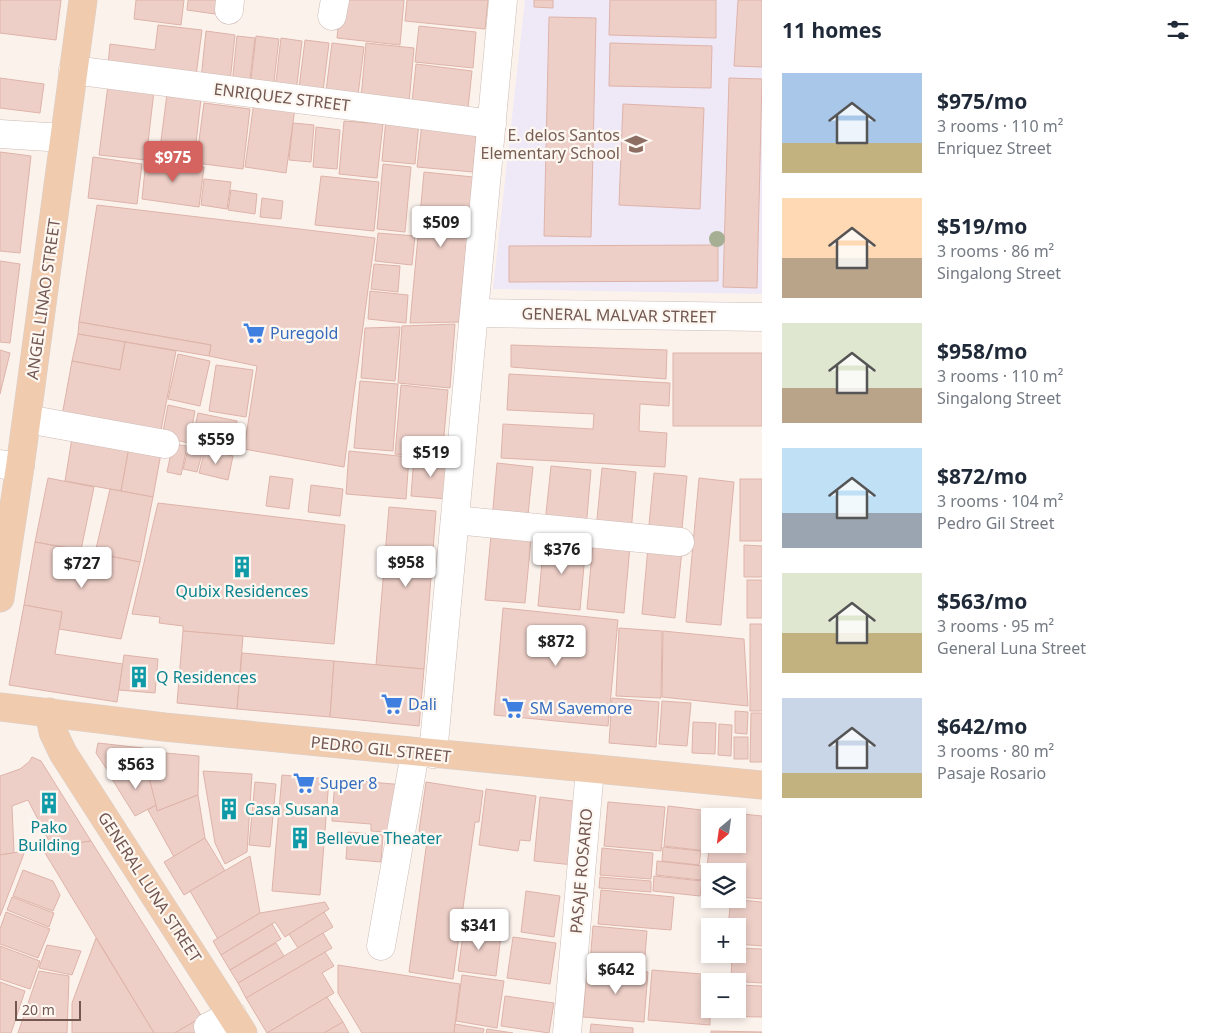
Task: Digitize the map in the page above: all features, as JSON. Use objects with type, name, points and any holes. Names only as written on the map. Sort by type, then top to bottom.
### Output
[{"type":"main road","name":"ANGEL LINAO STREET","points":[[0,598],[10,466],[27,419],[83,0]]},
{"type":"main road","name":"PEDRO GIL STREET","points":[[0,707],[164,727],[762,786]]},
{"type":"main road","name":"GENERAL LUNA STREET","points":[[49,712],[53,732],[63,753],[237,1024]]},
{"type":"street","points":[[381,946],[424,753],[455,520],[504,0]]},
{"type":"street","name":"ENRIQUEZ STREET","points":[[73,70],[492,124]]},
{"type":"street","points":[[0,134],[64,138]]},
{"type":"street","name":"GENERAL MALVAR STREET","points":[[476,313],[762,317]]},
{"type":"street","points":[[27,419],[165,444]]},
{"type":"street","points":[[455,520],[680,542]]},
{"type":"street","name":"PASAJE ROSARIO","points":[[567,1033],[590,769]]},
{"type":"street","points":[[208,1027],[237,1024]]},
{"type":"shaded area","name":"E. delos Santos Elementary School","points":[[525,0],[762,0],[762,294],[493,289]]},
{"type":"building","points":[[0,0],[61,0],[56,40],[0,33]]},
{"type":"building","points":[[136,0],[184,0],[181,25],[134,19]]},
{"type":"building","points":[[188,0],[224,0],[222,15],[187,10]]},
{"type":"building","points":[[341,0],[404,0],[400,45],[337,38]]},
{"type":"building","points":[[407,0],[488,0],[485,29],[405,21]]},
{"type":"building","points":[[534,0],[553,0],[553,8],[534,7]]},
{"type":"building","points":[[610,0],[716,0],[716,38],[609,35]]},
{"type":"building","points":[[738,0],[762,0],[762,67],[734,66]]},
{"type":"building","points":[[549,17],[596,18],[591,237],[544,236]]},
{"type":"building","points":[[158,25],[202,30],[196,76],[108,65],[110,44],[155,50]]},
{"type":"building","points":[[419,26],[476,32],[473,68],[415,62]]},
{"type":"building","points":[[206,31],[235,35],[230,82],[201,79]]},
{"type":"building","points":[[237,36],[255,38],[249,87],[232,84]]},
{"type":"building","points":[[256,36],[279,39],[273,90],[250,88]]},
{"type":"building","points":[[281,38],[302,41],[296,93],[275,90]]},
{"type":"building","points":[[305,40],[329,43],[322,99],[298,96]]},
{"type":"building","points":[[332,43],[364,47],[357,103],[325,99]]},
{"type":"building","points":[[366,43],[414,48],[409,103],[361,98]]},
{"type":"building","points":[[610,43],[712,46],[711,88],[609,86]]},
{"type":"building","points":[[416,64],[472,71],[468,108],[412,102]]},
{"type":"building","points":[[0,78],[44,84],[40,113],[0,108]]},
{"type":"building","points":[[729,78],[762,79],[757,288],[723,287]]},
{"type":"building","points":[[108,85],[154,91],[146,160],[99,155]]},
{"type":"building","points":[[167,94],[201,99],[194,161],[159,156]]},
{"type":"building","points":[[254,102],[295,108],[286,173],[245,167]]},
{"type":"building","points":[[204,103],[250,109],[243,169],[196,163]]},
{"type":"building","points":[[623,104],[704,108],[700,209],[619,205]]},
{"type":"building","points":[[386,119],[419,122],[415,164],[382,161]]},
{"type":"building","points":[[344,121],[383,124],[377,178],[339,174]]},
{"type":"building","points":[[293,123],[314,125],[311,162],[289,160]]},
{"type":"building","points":[[422,123],[477,128],[473,172],[417,167]]},
{"type":"building","points":[[316,127],[340,130],[337,169],[313,167]]},
{"type":"building","points":[[0,152],[31,156],[20,253],[0,251]]},
{"type":"building","points":[[93,157],[142,164],[137,204],[88,198]]},
{"type":"building","points":[[146,160],[204,167],[199,207],[142,199]]},
{"type":"building","points":[[383,164],[411,167],[405,232],[377,229]]},
{"type":"building","points":[[424,172],[473,177],[459,322],[410,323]]},
{"type":"building","points":[[321,176],[379,182],[374,231],[315,225]]},
{"type":"building","points":[[204,179],[231,182],[227,209],[201,205]]},
{"type":"building","points":[[231,190],[257,194],[255,214],[228,210]]},
{"type":"building","points":[[262,198],[283,201],[281,219],[260,217]]},
{"type":"building","name":"Puregold","points":[[97,205],[375,238],[344,467],[244,449],[257,366],[209,356],[211,345],[79,322]]},
{"type":"building","points":[[378,233],[415,236],[412,265],[375,261]]},
{"type":"building","points":[[718,245],[718,281],[509,282],[509,246]]},
{"type":"building","points":[[0,261],[20,264],[10,343],[0,342]]},
{"type":"building","points":[[374,264],[400,266],[398,292],[371,289]]},
{"type":"building","points":[[370,291],[408,295],[406,323],[368,319]]},
{"type":"building","points":[[79,322],[211,345],[209,356],[78,334]]},
{"type":"building","points":[[455,324],[450,388],[398,383],[402,326]]},
{"type":"building","points":[[400,327],[395,381],[361,378],[365,328]]},
{"type":"building","points":[[78,334],[125,342],[120,370],[72,361]]},
{"type":"building","points":[[125,342],[176,351],[159,441],[61,421],[72,361],[120,370]]},
{"type":"building","points":[[511,345],[667,350],[666,379],[511,367]]},
{"type":"building","points":[[0,350],[10,353],[0,394]]},
{"type":"building","points":[[673,353],[762,353],[762,426],[673,426]]},
{"type":"building","points":[[178,354],[210,361],[200,406],[168,399]]},
{"type":"building","points":[[216,365],[253,370],[246,417],[209,411]]},
{"type":"building","points":[[509,374],[670,383],[669,406],[640,404],[639,431],[667,433],[665,467],[501,458],[503,424],[593,429],[594,414],[507,410]]},
{"type":"building","points":[[360,381],[398,384],[393,451],[354,448]]},
{"type":"building","points":[[401,385],[448,390],[442,458],[395,454]]},
{"type":"building","points":[[168,405],[195,411],[189,443],[162,437]]},
{"type":"building","points":[[198,413],[237,421],[230,453],[191,445]]},
{"type":"building","points":[[73,432],[130,442],[121,491],[65,481]]},
{"type":"building","points":[[130,442],[162,448],[153,497],[121,491]]},
{"type":"building","points":[[173,444],[187,446],[181,475],[167,472]]},
{"type":"building","points":[[189,446],[203,450],[197,472],[183,469]]},
{"type":"building","points":[[205,449],[233,456],[228,480],[199,473]]},
{"type":"building","points":[[349,451],[409,457],[406,499],[346,494]]},
{"type":"building","points":[[414,456],[451,460],[447,499],[411,496]]},
{"type":"building","points":[[497,463],[533,467],[527,524],[492,520]]},
{"type":"building","points":[[551,466],[591,470],[586,528],[545,523]]},
{"type":"building","points":[[602,468],[636,472],[631,533],[596,529]]},
{"type":"building","points":[[654,473],[687,476],[681,539],[648,535]]},
{"type":"building","points":[[270,476],[293,479],[289,509],[266,506]]},
{"type":"building","points":[[48,478],[94,487],[81,550],[35,542]]},
{"type":"building","points":[[699,478],[734,482],[721,625],[686,622]]},
{"type":"building","points":[[740,479],[762,479],[762,541],[740,541]]},
{"type":"building","points":[[311,485],[343,489],[340,516],[308,512]]},
{"type":"building","points":[[110,489],[153,497],[140,562],[95,553]]},
{"type":"building","name":"Qubix Residences","points":[[158,503],[345,525],[334,644],[183,631],[183,626],[159,623],[160,617],[132,614]]},
{"type":"building","points":[[389,507],[436,511],[424,669],[376,665]]},
{"type":"building","points":[[491,535],[531,539],[525,603],[485,600]]},
{"type":"building","points":[[544,540],[586,543],[580,610],[538,606]]},
{"type":"building","points":[[35,542],[140,562],[121,639],[59,629],[62,612],[24,605]]},
{"type":"building","points":[[593,542],[630,546],[624,613],[587,609]]},
{"type":"building","points":[[744,545],[762,546],[762,577],[744,577]]},
{"type":"building","points":[[648,547],[682,550],[675,618],[642,614]]},
{"type":"building","points":[[747,580],[762,580],[762,618],[747,618]]},
{"type":"building","points":[[24,605],[62,612],[55,654],[123,664],[117,702],[9,685]]},
{"type":"building","points":[[503,608],[618,620],[608,726],[494,715]]},
{"type":"building","points":[[750,624],[762,624],[762,711],[750,711]]},
{"type":"building","points":[[619,628],[662,631],[661,698],[616,696]]},
{"type":"building","points":[[183,631],[243,636],[237,709],[177,703]]},
{"type":"building","points":[[663,631],[744,639],[748,706],[662,697]]},
{"type":"building","points":[[242,653],[334,661],[330,717],[237,709]]},
{"type":"building","name":"Q Residences","points":[[124,655],[158,659],[155,693],[119,690]]},
{"type":"building","points":[[334,661],[424,669],[419,726],[330,717]]},
{"type":"building","points":[[612,698],[659,702],[656,747],[609,743]]},
{"type":"building","points":[[662,701],[691,703],[687,746],[659,744]]},
{"type":"building","points":[[735,711],[748,712],[747,734],[735,733]]},
{"type":"building","points":[[751,713],[762,713],[762,762],[750,762]]},
{"type":"building","points":[[693,722],[716,723],[715,754],[692,753]]},
{"type":"building","points":[[719,724],[732,725],[731,756],[718,755]]},
{"type":"building","points":[[734,737],[748,737],[748,759],[734,759]]},
{"type":"building","points":[[98,743],[143,748],[143,755],[106,768],[96,753]]},
{"type":"building","points":[[143,751],[199,756],[198,795],[157,811]]},
{"type":"building","points":[[143,755],[146,766],[112,779],[106,768]]},
{"type":"building","name":"Pako Building","points":[[32,757],[41,761],[91,841],[52,847],[28,800],[12,806],[14,853],[0,855],[0,776],[20,769]]},
{"type":"building","points":[[146,766],[156,805],[135,816],[112,779]]},
{"type":"building","name":"Casa Susana","points":[[203,771],[252,774],[247,852],[225,864],[215,843]]},
{"type":"building","name":"Bellevue Theater","points":[[282,775],[329,779],[320,895],[272,891]]},
{"type":"building","points":[[335,779],[405,785],[399,833],[371,831],[371,824],[332,821]]},
{"type":"building","points":[[255,782],[276,784],[270,847],[249,845]]},
{"type":"building","points":[[426,782],[483,791],[479,822],[475,822],[453,979],[409,972],[427,841],[419,831]]},
{"type":"building","points":[[486,789],[536,796],[530,841],[520,840],[518,851],[479,845]]},
{"type":"building","points":[[198,795],[205,838],[174,857],[148,810],[156,805],[157,811]]},
{"type":"building","points":[[540,797],[581,802],[574,865],[534,861]]},
{"type":"building","points":[[608,802],[665,807],[661,851],[604,846]]},
{"type":"building","points":[[668,806],[701,810],[701,850],[664,846]]},
{"type":"building","points":[[746,814],[762,816],[762,899],[746,898],[746,863],[707,863],[709,853],[746,853]]},
{"type":"building","points":[[348,832],[383,835],[381,862],[346,859]]},
{"type":"building","points":[[205,838],[225,871],[184,895],[164,862]]},
{"type":"building","points":[[91,841],[202,1017],[175,1033],[154,1033],[42,848]]},
{"type":"building","points":[[663,847],[701,851],[699,865],[662,861]]},
{"type":"building","points":[[602,848],[653,853],[651,879],[600,875]]},
{"type":"building","points":[[25,851],[0,916],[0,855]]},
{"type":"building","points":[[250,856],[260,913],[218,939],[190,891]]},
{"type":"building","points":[[657,861],[701,866],[701,880],[656,875]]},
{"type":"building","points":[[23,870],[53,881],[60,895],[53,911],[13,896]]},
{"type":"building","points":[[654,876],[701,881],[700,896],[653,891]]},
{"type":"building","points":[[600,877],[651,881],[651,892],[599,888]]},
{"type":"building","points":[[601,890],[674,897],[671,930],[598,924]]},
{"type":"building","points":[[526,891],[560,896],[554,937],[521,932]]},
{"type":"building","points":[[12,897],[54,913],[49,927],[7,910]]},
{"type":"building","points":[[746,900],[762,902],[762,946],[746,945],[746,918],[729,918],[730,908],[746,908]]},
{"type":"building","points":[[325,902],[329,909],[285,937],[275,922],[221,955],[213,941],[260,913]]},
{"type":"building","points":[[6,912],[50,929],[38,958],[0,944],[0,929]]},
{"type":"building","points":[[324,912],[333,927],[298,948],[289,934]]},
{"type":"building","points":[[465,920],[478,922],[477,933],[501,936],[496,976],[458,971]]},
{"type":"building","points":[[272,924],[281,939],[230,970],[221,955]]},
{"type":"building","points":[[593,926],[647,931],[644,968],[590,963]]},
{"type":"building","points":[[323,933],[332,948],[246,998],[238,983]]},
{"type":"building","points":[[513,937],[556,943],[550,984],[507,978]]},
{"type":"building","points":[[96,938],[154,1033],[72,1033],[72,1003]]},
{"type":"building","points":[[276,943],[284,956],[238,983],[230,970]]},
{"type":"building","points":[[47,945],[81,951],[72,975],[39,968]]},
{"type":"building","points":[[0,946],[40,961],[30,989],[0,979]]},
{"type":"building","points":[[746,948],[762,949],[762,983],[746,982],[746,973],[731,973],[732,963],[746,963]]},
{"type":"building","points":[[325,952],[334,966],[322,973],[334,993],[267,1033],[246,998]]},
{"type":"building","points":[[338,965],[460,984],[454,1033],[362,1033],[338,993]]},
{"type":"building","points":[[587,967],[648,972],[644,1022],[583,1017]]},
{"type":"building","points":[[652,970],[701,974],[701,1018],[710,1018],[710,1025],[648,1020]]},
{"type":"building","points":[[39,971],[69,976],[67,1033],[18,1033]]},
{"type":"building","points":[[462,975],[504,981],[497,1028],[456,1021]]},
{"type":"building","points":[[0,982],[25,991],[11,1033],[0,1033]]},
{"type":"building","points":[[746,985],[762,986],[762,1017],[746,1017]]},
{"type":"building","points":[[505,996],[554,1003],[549,1033],[501,1026]]},
{"type":"building","points":[[327,997],[343,1022],[324,1033],[267,1033]]},
{"type":"building","points":[[202,1017],[212,1033],[175,1033]]},
{"type":"building","points":[[343,1022],[349,1033],[324,1033]]},
{"type":"building","points":[[455,1024],[484,1029],[483,1033],[454,1033]]},
{"type":"building","points":[[591,1024],[633,1028],[633,1033],[590,1033]]},
{"type":"building","points":[[487,1029],[513,1033],[486,1033]]},
{"type":"building","points":[[711,1031],[762,1032],[762,1033],[711,1033]]},
{"type":"place","name":"E. delos Santos Elementary School","points":[[636,144]]},
{"type":"place","name":"Puregold","points":[[254,333]]},
{"type":"place","name":"Qubix Residences","points":[[242,567]]},
{"type":"place","name":"Q Residences","points":[[139,677]]},
{"type":"place","name":"Dali","points":[[392,704]]},
{"type":"place","name":"SM Savemore","points":[[513,708]]},
{"type":"place","name":"Super 8","points":[[304,783]]},
{"type":"place","name":"Pako Building","points":[[49,803]]},
{"type":"place","name":"Casa Susana","points":[[229,809]]},
{"type":"place","name":"Bellevue Theater","points":[[300,838]]}]
